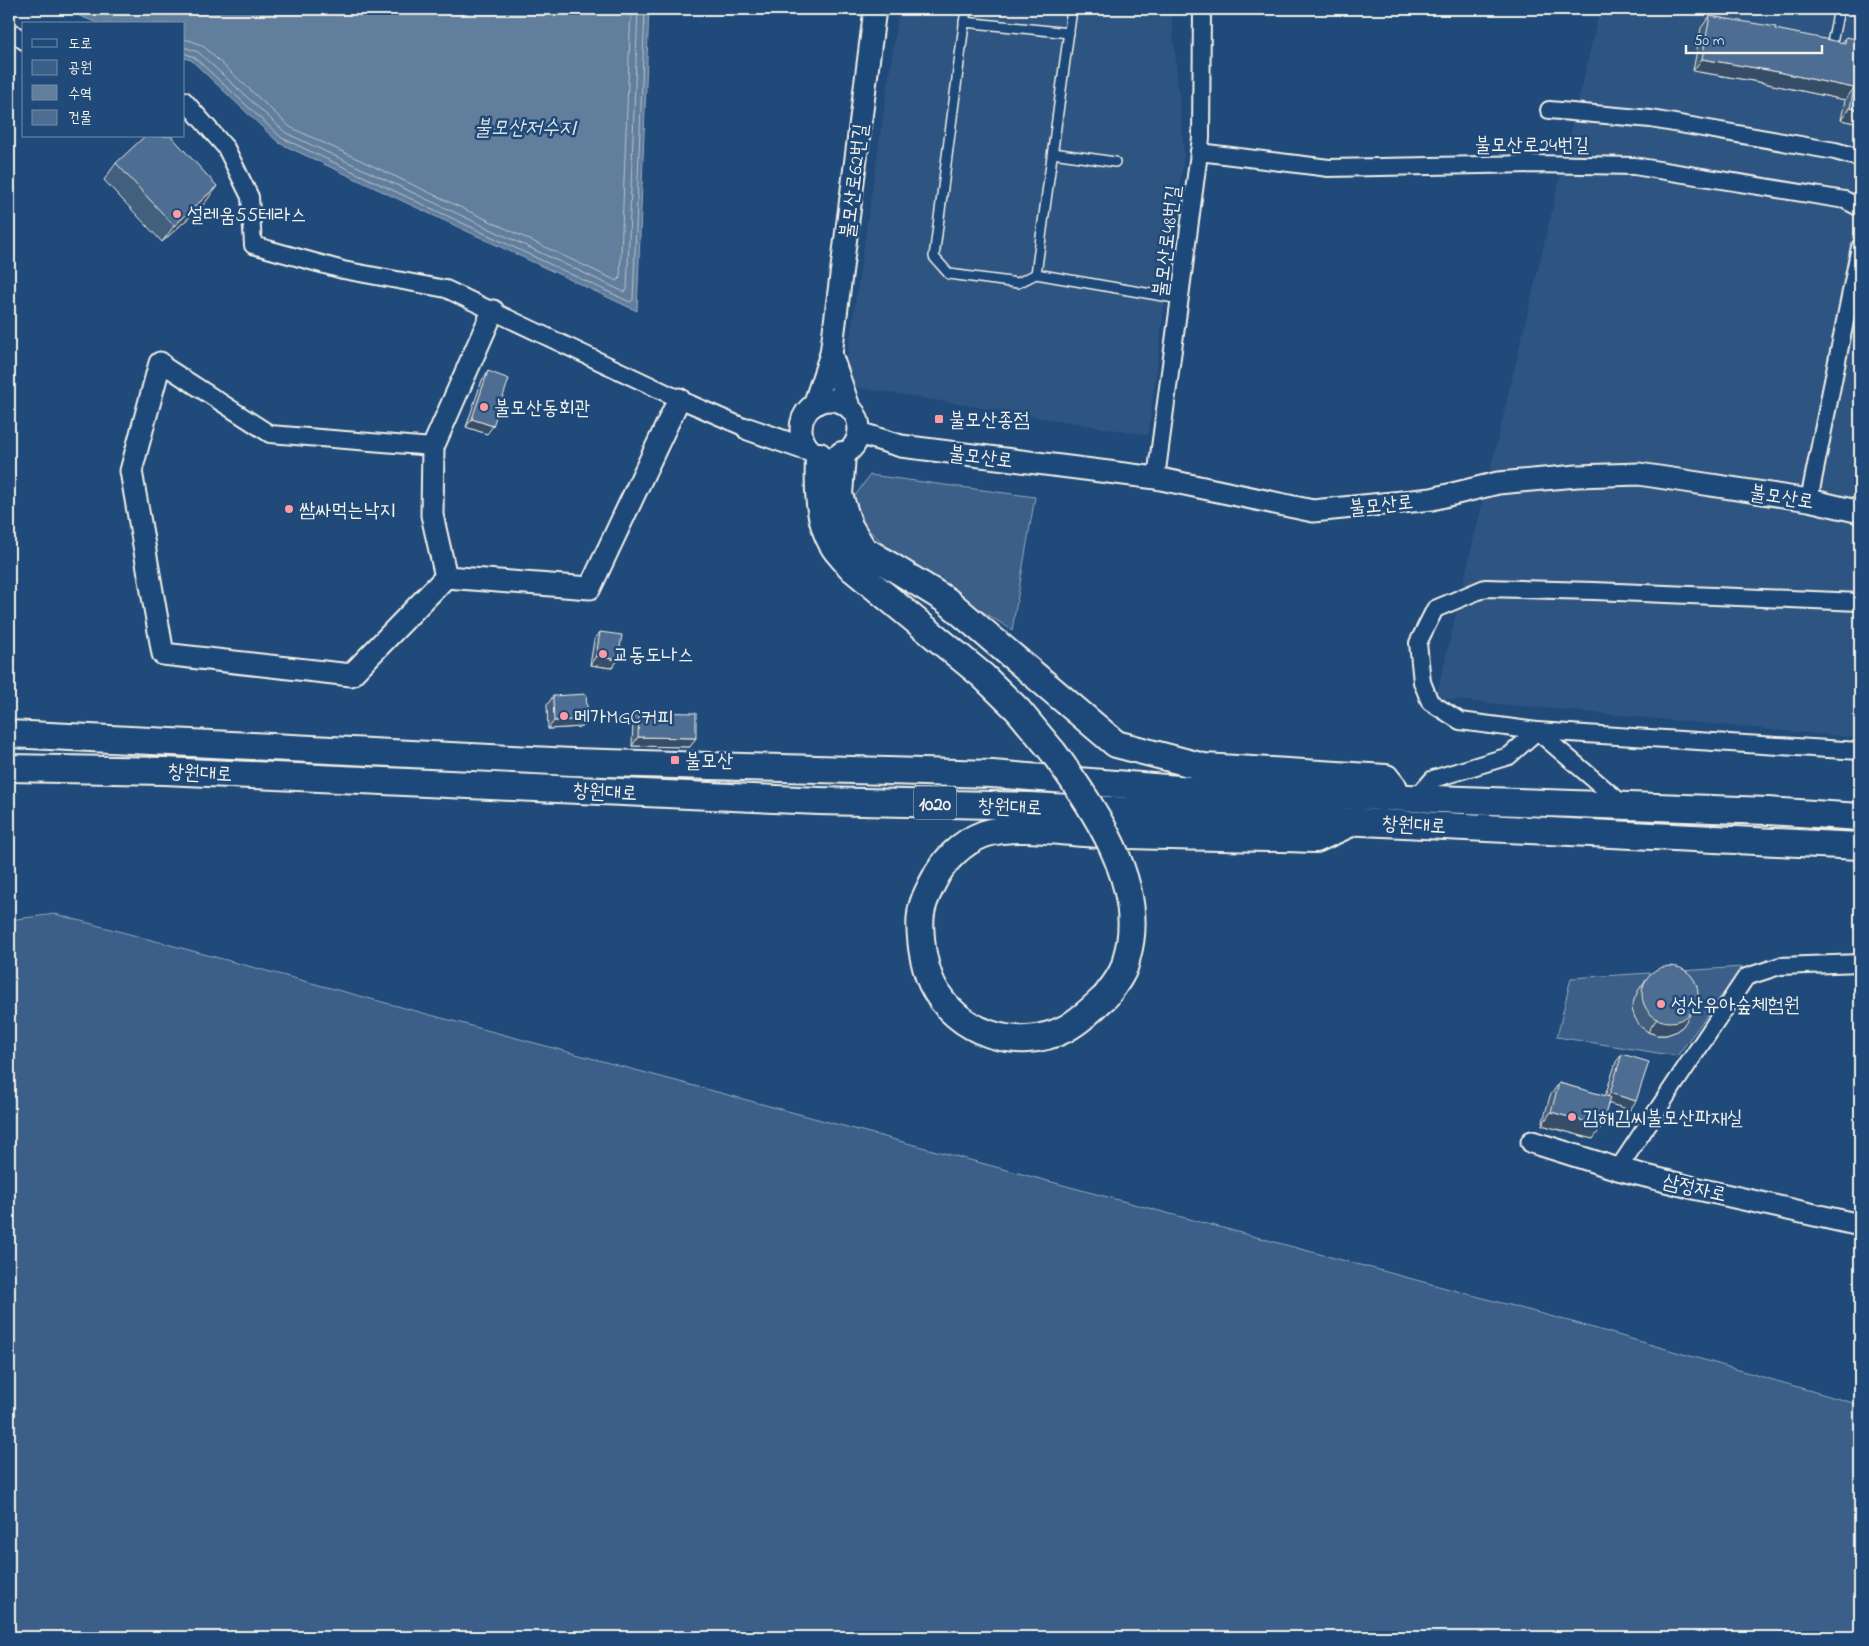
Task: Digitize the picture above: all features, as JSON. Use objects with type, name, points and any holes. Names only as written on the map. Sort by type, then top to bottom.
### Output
[{"type":"main road","points":[[836,449],[818,490],[824,524],[836,549],[852,568],[983,676],[1018,710],[1053,752],[1077,785],[1100,822],[1122,872],[1132,910],[1131,943],[1122,973],[1106,996],[1087,1013],[1065,1029],[1034,1039],[1005,1038],[974,1028],[944,1001],[933,985],[925,965],[921,938],[921,914],[927,894],[937,873],[950,857],[968,842],[984,834],[1006,830],[1101,834],[1316,839],[1355,822]]},
{"type":"main road","points":[[836,449],[839,495],[849,526],[863,549],[946,600],[1116,744],[1204,767],[1386,778],[1409,797]]},
{"type":"main road","name":"창원대로","points":[[9,734],[572,762],[992,774],[1191,790],[1768,811],[1854,812]]},
{"type":"main road","name":"창원대로","points":[[9,768],[164,771],[819,801],[1030,806],[1860,846]]},
{"type":"street","name":"불모산로62번길","points":[[831,354],[875,9]]},
{"type":"street","name":"불모산로48번길","points":[[1156,478],[1201,138],[1202,9]]},
{"type":"street","points":[[9,30],[22,39]]},
{"type":"street","points":[[185,101],[226,148],[250,197],[253,245],[343,270],[446,289],[679,399],[748,429],[801,428]]},
{"type":"street","points":[[1549,110],[1652,119],[1835,151],[1860,158]]},
{"type":"street","name":"불모산로24번길","points":[[1199,152],[1329,168],[1534,164],[1634,166],[1845,200],[1860,208]]},
{"type":"street","points":[[1809,500],[1860,247]]},
{"type":"street","points":[[446,577],[432,515],[433,446],[494,311]]},
{"type":"street","points":[[814,405],[831,354]]},
{"type":"street","points":[[831,354],[849,407]]},
{"type":"street","points":[[433,446],[270,434],[160,363],[131,471],[163,654],[351,675],[446,577]]},
{"type":"street","points":[[446,577],[590,588],[679,399]]},
{"type":"street","points":[[832,400],[841,402],[849,407],[855,414],[858,423],[836,449],[806,444],[801,428],[807,411],[822,401],[832,400]]},
{"type":"street","name":"불모산로","points":[[748,429],[836,449],[901,446],[1156,478],[1313,511],[1432,499],[1498,483],[1576,476],[1639,474],[1809,500],[1860,512]]},
{"type":"street","points":[[1860,602],[1485,588],[1435,609],[1418,643],[1422,682],[1430,702],[1460,721],[1537,731],[1860,752]]},
{"type":"street","points":[[1409,797],[1433,779],[1509,756],[1537,731]]},
{"type":"street","points":[[1537,731],[1625,806]]},
{"type":"street","points":[[1618,1168],[1746,977],[1780,966],[1860,963]]},
{"type":"street","name":"삼정자로","points":[[1532,1142],[1618,1168],[1698,1189],[1860,1225]]},
{"type":"lane","points":[[966,9],[934,257],[949,274],[1018,283],[1036,274],[1180,299]]},
{"type":"lane","points":[[1036,274],[1072,9]]},
{"type":"lane","points":[[1832,43],[1839,9]]},
{"type":"lane","points":[[964,22],[1069,33]]},
{"type":"lane","points":[[1053,153],[1115,162]]},
{"type":"shaded area","points":[[899,9],[1171,9],[1184,154],[1148,435],[843,385]]},
{"type":"shaded area","points":[[1600,9],[1860,9],[1860,738],[1436,698]]},
{"type":"green space","points":[[870,475],[1035,497],[1012,630],[904,562],[862,524],[854,497]]},
{"type":"green space","points":[[55,914],[1576,1323],[1860,1405],[1860,1637],[9,1637],[9,920]]},
{"type":"green space","points":[[1743,967],[1677,1056],[1557,1037],[1571,978]]},
{"type":"water","name":"불모산저수지","points":[[62,9],[649,9],[637,311],[279,143],[191,60],[185,58],[185,22],[95,22]]},
{"type":"building","points":[[1710,16],[1776,27],[1775,29],[1845,43],[1846,37],[1860,40],[1860,110],[1850,108],[1854,88],[1768,70],[1702,59]]},
{"type":"building","points":[[143,138],[173,138],[217,186],[174,226],[116,163]]},
{"type":"building","name":"불모산동회관","points":[[488,371],[509,379],[493,426],[472,419]]},
{"type":"building","points":[[600,632],[622,635],[618,660],[596,656]]},
{"type":"building","points":[[586,694],[588,719],[554,721],[553,696]]},
{"type":"building","points":[[639,712],[696,713],[696,738],[638,737]]},
{"type":"building","name":"성산유아숲체험원","points":[[1664,966],[1676,966],[1690,974],[1698,988],[1696,1005],[1690,1014],[1676,1022],[1664,1022],[1654,1017],[1647,1010],[1642,1000],[1642,988],[1647,978],[1654,971]]},
{"type":"building","points":[[1622,1054],[1649,1062],[1636,1101],[1610,1093]]},
{"type":"building","points":[[1559,1083],[1610,1097],[1602,1126],[1551,1112]]},
{"type":"waterway","points":[[1846,9],[1860,12]]},
{"type":"place","name":"설레움55테라스","points":[[177,214]]},
{"type":"place","name":"불모산동회관","points":[[484,407]]},
{"type":"place","name":"불모산종점","points":[[939,419]]},
{"type":"place","name":"쌈싸먹는낙지","points":[[289,509]]},
{"type":"place","name":"교동도나스","points":[[603,654]]},
{"type":"place","name":"메가MGC커피","points":[[564,716]]},
{"type":"place","name":"불모산","points":[[675,760]]},
{"type":"place","name":"성산유아숲체험원","points":[[1661,1004]]},
{"type":"place","name":"김해김씨불모산파재실","points":[[1572,1117]]}]
